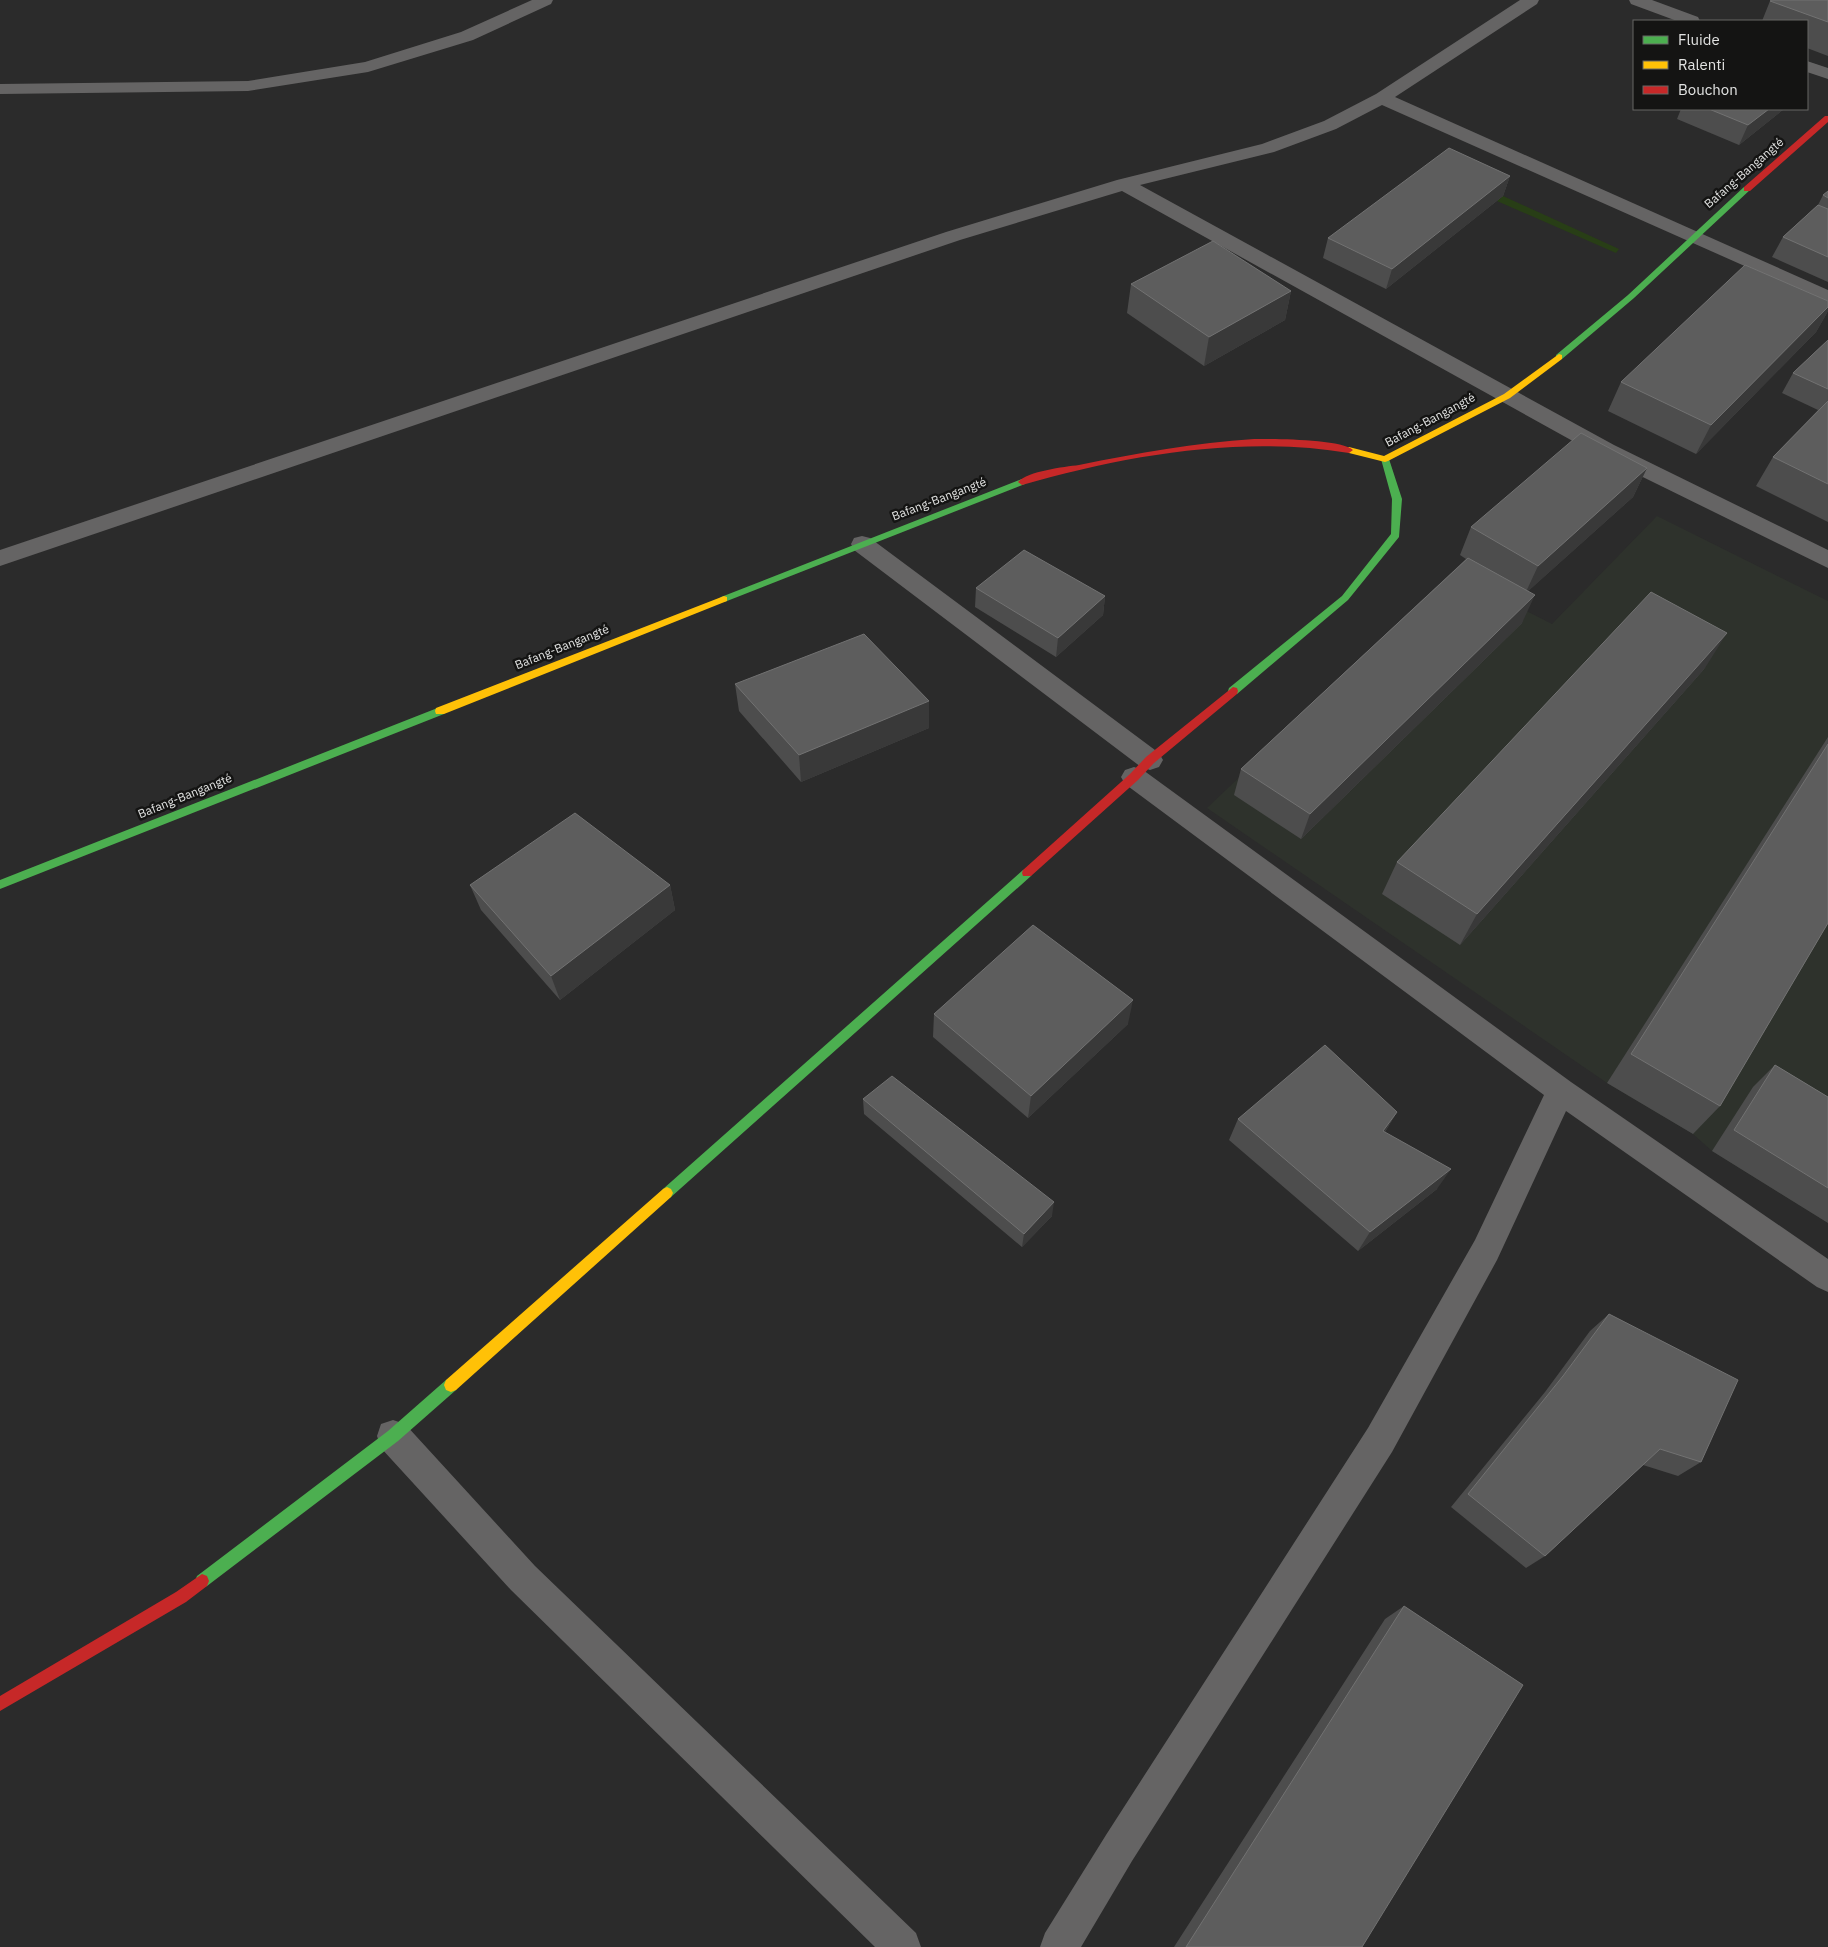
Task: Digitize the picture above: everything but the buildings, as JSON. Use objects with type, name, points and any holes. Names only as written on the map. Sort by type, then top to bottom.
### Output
[{"type":"street","points":[[0,89],[248,86],[359,69],[467,36],[545,0]]},
{"type":"street","points":[[0,558],[953,236],[1124,184],[1268,148],[1330,125],[1382,98],[1531,0]]},
{"type":"street","points":[[1637,0],[1689,20]]},
{"type":"street","points":[[1808,66],[1828,74]]},
{"type":"street","points":[[1382,98],[1549,175],[1694,236],[1828,297]]},
{"type":"street","name":"Bafang-Bangangté","points":[[0,885],[1031,478],[1118,458],[1239,443],[1330,446],[1385,459],[1507,396],[1594,331],[1694,236],[1828,118]]},
{"type":"street","points":[[1124,184],[1606,450],[1828,560]]},
{"type":"street","points":[[0,1704],[181,1597],[393,1436],[1142,768],[1345,598],[1396,535],[1397,499],[1385,459]]},
{"type":"street","points":[[862,544],[1142,768],[1562,1091],[1828,1277]]},
{"type":"street","points":[[1059,1947],[1119,1848],[1380,1440],[1486,1250],[1562,1091]]},
{"type":"street","points":[[393,1436],[523,1578],[902,1947]]},
{"type":"shaded area","points":[[1657,516],[1828,601],[1828,1223],[1712,1151],[1693,1134],[1607,1083],[1207,808],[1453,574],[1552,624]]},
{"type":"green space","points":[[1503,196],[1619,249],[1616,253],[1497,201]]},
{"type":"traffic: fast","points":[[1559,357],[1608,318],[1747,189]]},
{"type":"traffic: fast","points":[[1233,691],[1345,598],[1396,535],[1397,499],[1385,459]]},
{"type":"traffic: fast","points":[[724,599],[1022,482]]},
{"type":"traffic: fast","points":[[0,885],[440,711]]},
{"type":"traffic: fast","points":[[667,1193],[1027,873]]},
{"type":"traffic: fast","points":[[202,1581],[393,1436],[451,1385]]},
{"type":"traffic: slow","points":[[1349,450],[1385,459],[1507,396],[1559,357]]},
{"type":"traffic: slow","points":[[440,711],[724,599]]},
{"type":"traffic: slow","points":[[451,1385],[667,1193]]},
{"type":"traffic: jam","points":[[1747,189],[1828,118]]},
{"type":"traffic: jam","points":[[1022,482],[1048,474],[1122,459],[1220,444],[1287,442],[1349,450]]},
{"type":"traffic: jam","points":[[1027,873],[1134,777],[1150,760],[1233,691]]},
{"type":"traffic: jam","points":[[0,1704],[181,1597],[202,1581]]}]
